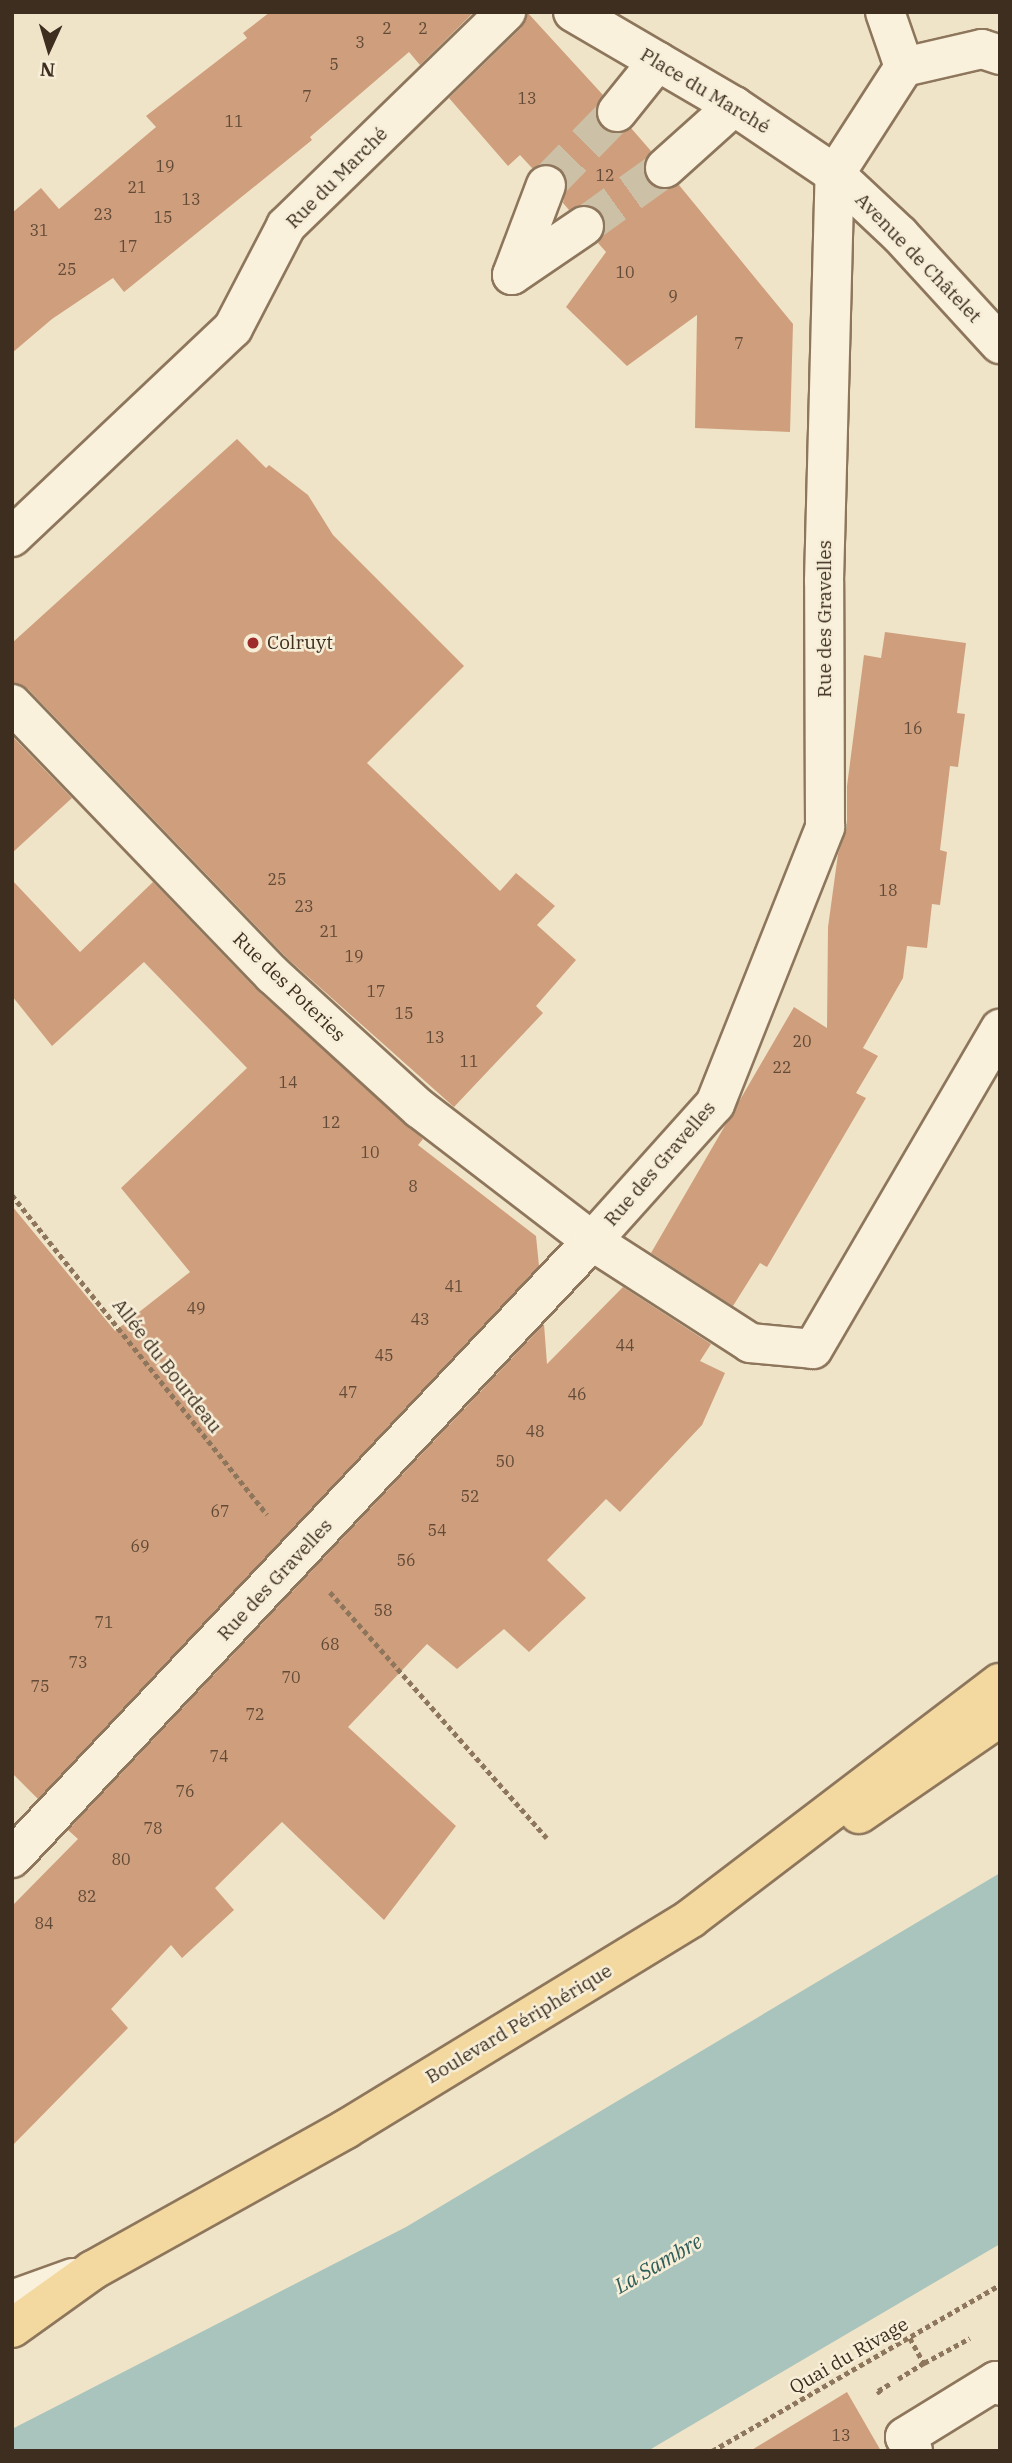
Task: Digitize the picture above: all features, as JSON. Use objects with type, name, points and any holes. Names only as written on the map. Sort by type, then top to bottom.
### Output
[{"type":"main road","name":"Boulevard Périphérique","points":[[12,2328],[93,2270],[459,2062],[691,1918],[1000,1683]]},
{"type":"main road","points":[[691,1918],[917,1778],[1000,1717]]},
{"type":"street","name":"Rue du Marché","points":[[12,537],[233,328],[286,226],[506,12]]},
{"type":"street","name":"Place du Marché","points":[[573,12],[734,106],[835,174]]},
{"type":"street","points":[[885,12],[904,66]]},
{"type":"street","points":[[835,174],[904,66],[982,49],[1000,55]]},
{"type":"street","points":[[617,112],[657,61]]},
{"type":"street","points":[[665,168],[734,106]]},
{"type":"street","name":"Avenue de Châtelet","points":[[835,174],[900,235],[1000,344]]},
{"type":"street","name":"Rue des Gravelles","points":[[12,1858],[299,1556],[592,1241],[715,1104],[825,827],[824,581],[835,174]]},
{"type":"street","points":[[546,185],[512,275],[584,226]]},
{"type":"street","name":"Rue des Poteries","points":[[12,704],[273,975],[420,1109],[592,1241],[750,1343],[813,1349],[1000,1029]]},
{"type":"street","points":[[12,2300],[93,2270]]},
{"type":"street","points":[[913,2451],[905,2437],[996,2381],[1000,2386]]},
{"type":"path","name":"Allée du Bourdeau","points":[[12,1195],[299,1556],[547,1838]]},
{"type":"path","name":"Quai du Rivage","points":[[712,2451],[1000,2285]]},
{"type":"path","points":[[910,2338],[924,2362]]},
{"type":"path","points":[[895,2381],[954,2345]]},
{"type":"water","name":"La Sambre","points":[[1000,1873],[1000,2244],[651,2449],[12,2451],[12,2429],[406,2227]]},
{"type":"building","points":[[270,12],[474,12],[420,65],[409,52],[310,137],[312,140],[124,292],[113,278],[52,319],[12,353],[12,213],[41,188],[59,209],[156,127],[146,116],[247,38],[243,33]]},
{"type":"building","points":[[527,12],[603,95],[595,109],[603,129],[614,134],[631,128],[651,151],[644,162],[648,182],[659,189],[679,185],[793,324],[790,432],[695,428],[697,315],[627,366],[566,307],[606,252],[598,243],[606,225],[602,214],[583,204],[569,210],[563,203],[567,181],[554,165],[532,168],[520,155],[508,166],[449,98],[521,28]]},
{"type":"building","points":[[237,439],[266,468],[269,465],[308,495],[333,535],[464,666],[367,763],[500,891],[516,873],[555,906],[537,925],[576,960],[536,1006],[543,1013],[454,1107],[288,959],[28,689],[12,683],[12,643]]},
{"type":"building","points":[[885,632],[966,643],[957,713],[965,714],[958,767],[950,766],[940,850],[947,852],[940,905],[932,904],[927,948],[907,946],[903,978],[863,1048],[878,1056],[856,1093],[866,1098],[767,1267],[760,1263],[733,1306],[651,1253],[794,1007],[827,1028],[828,927],[838,854],[847,827],[847,786],[864,655],[881,658]]},
{"type":"building","points":[[12,736],[72,798],[12,853]]},
{"type":"building","points":[[12,880],[80,952],[153,882],[258,991],[423,1139],[418,1145],[536,1236],[539,1266],[38,1799],[12,1773],[12,1206],[115,1331],[190,1272],[121,1188],[247,1068],[144,962],[52,1046],[12,996]]},
{"type":"building","points":[[623,1287],[711,1344],[700,1361],[725,1373],[702,1425],[620,1512],[606,1499],[547,1560],[586,1598],[529,1652],[504,1629],[457,1669],[427,1644],[348,1727],[456,1826],[384,1920],[282,1822],[215,1888],[234,1910],[182,1958],[171,1945],[111,2009],[128,2028],[12,2146],[12,1906],[78,1839],[68,1830],[544,1324],[547,1364]]},
{"type":"building","points":[[847,2392],[881,2451],[750,2451]]},
{"type":"tunnel","points":[[546,185],[617,112]]},
{"type":"tunnel","points":[[584,226],[665,168]]},
{"type":"place","name":"Colruyt","points":[[253,643]]}]
